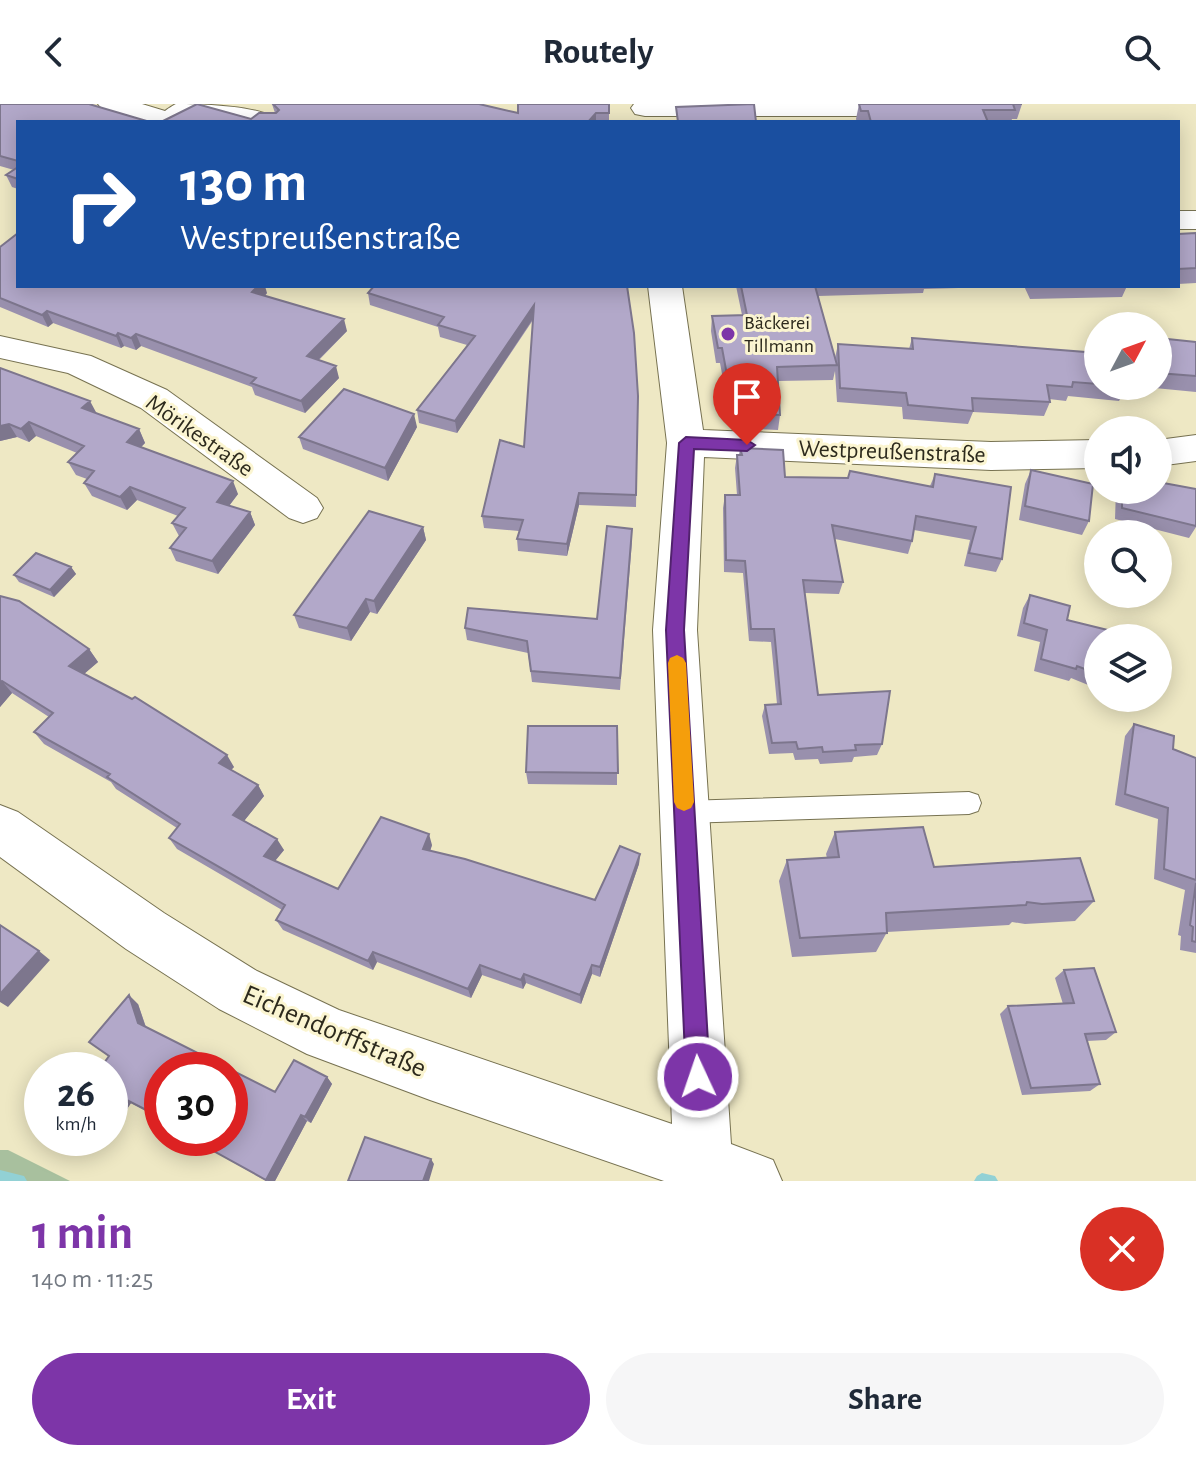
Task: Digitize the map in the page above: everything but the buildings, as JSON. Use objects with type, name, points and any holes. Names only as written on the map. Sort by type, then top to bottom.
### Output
[{"type":"street","points":[[112,104],[166,120]]},
{"type":"street","points":[[170,120],[194,104]]},
{"type":"street","points":[[203,104],[258,120]]},
{"type":"street","points":[[645,111],[916,108]]},
{"type":"street","points":[[665,288],[686,443],[675,630],[684,812],[719,1176]]},
{"type":"street","name":"Mörikestraße","points":[[0,347],[78,364],[154,399],[303,508]]},
{"type":"street","name":"Westpreußenstraße","points":[[686,443],[991,456],[1084,454]]},
{"type":"street","points":[[1172,451],[1196,448]]},
{"type":"street","name":"Eichendorffstraße","points":[[0,828],[145,931],[238,990],[327,1034],[719,1176]]},
{"type":"lane","points":[[684,812],[969,803]]},
{"type":"green space","points":[[0,1150],[8,1150],[70,1181],[0,1181]]},
{"type":"waterway","points":[[0,1178],[19,1181]]},
{"type":"waterway","points":[[982,1181],[990,1181]]},
{"type":"slow traffic","points":[[677,663],[684,802]]},
{"type":"place","name":"Bäckerei Tillmann","points":[[728,334]]},
{"type":"route","points":[[698,1077],[675,630],[686,443],[747,445]]}]
